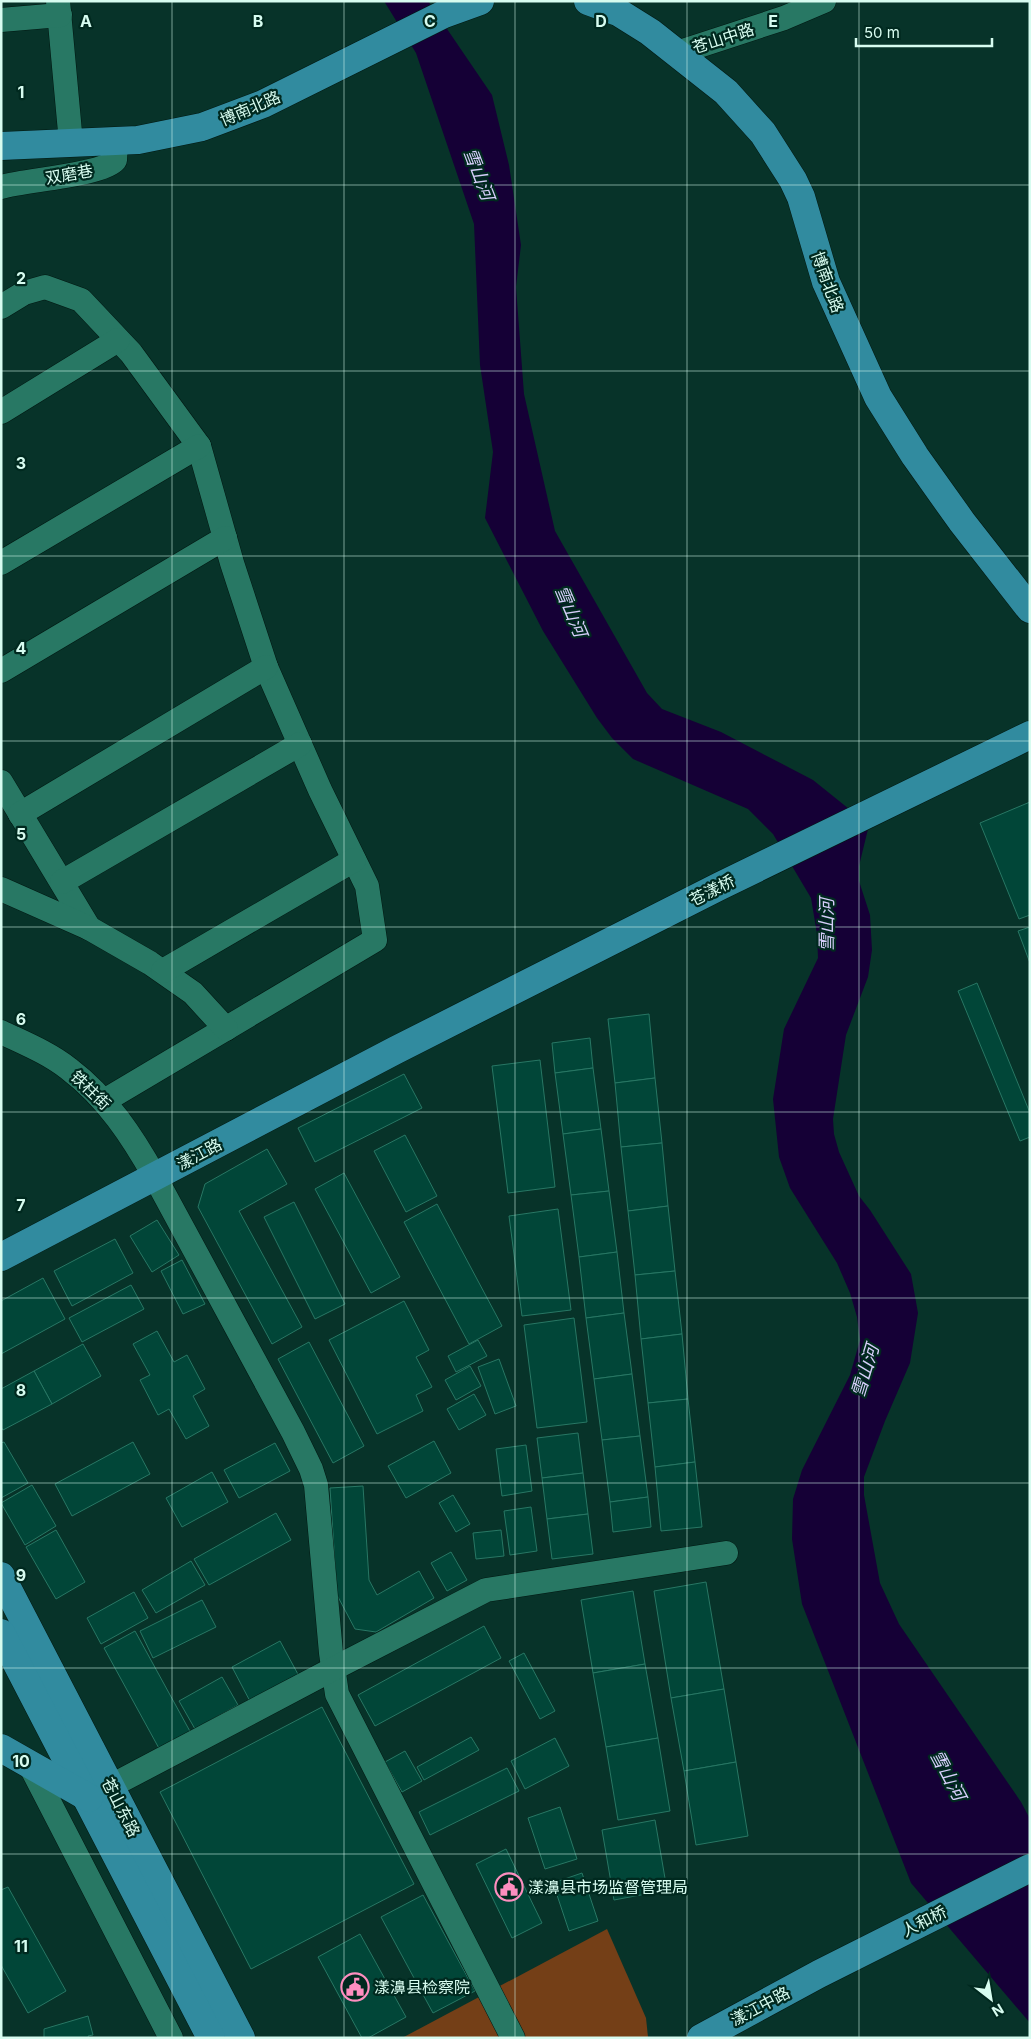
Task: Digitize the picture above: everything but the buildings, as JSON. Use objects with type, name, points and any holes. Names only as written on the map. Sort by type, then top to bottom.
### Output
[{"type":"main road","name":"博南北路","points":[[588,1],[618,12],[634,21],[719,86],[744,111],[780,158],[801,197],[826,282],[878,397],[915,456],[962,522],[1030,609]]},
{"type":"main road","name":"博南北路","points":[[1,146],[138,140],[169,135],[232,117],[444,14],[476,2]]},
{"type":"main road","name":"苍漾桥","points":[[396,1050],[720,886],[1030,735]]},
{"type":"main road","name":"漾江路","points":[[1,1257],[396,1050]]},
{"type":"main road","name":"苍山东路","points":[[1,1576],[211,2038]]},
{"type":"main road","name":"苍山东路","points":[[1,1633],[99,1792],[241,2038]]},
{"type":"main road","points":[[1,1748],[30,1765],[99,1792]]},
{"type":"main road","name":"人和桥","points":[[819,1974],[1030,1868]]},
{"type":"main road","name":"漾江中路","points":[[701,2038],[819,1974]]},
{"type":"street","name":"苍山中路","points":[[677,52],[784,18],[824,1]]},
{"type":"street","points":[[1,20],[59,8],[71,143]]},
{"type":"street","name":"双磨巷","points":[[1,187],[102,169],[115,160],[116,141]]},
{"type":"street","points":[[1,307],[24,293],[45,287],[81,300],[131,354],[199,446],[225,538],[266,667],[367,886],[375,940],[104,1101]]},
{"type":"street","points":[[1,412],[118,340]]},
{"type":"street","points":[[1,563],[199,446]]},
{"type":"street","points":[[1,671],[225,538]]},
{"type":"street","points":[[20,814],[266,667]]},
{"type":"street","points":[[62,882],[300,744]]},
{"type":"street","points":[[1,782],[89,928]]},
{"type":"street","points":[[163,971],[354,860]]},
{"type":"street","points":[[1,889],[89,928],[163,971],[192,993],[226,1029]]},
{"type":"street","name":"铁柱街","points":[[1,1032],[68,1068],[104,1101],[136,1144],[155,1176],[311,1469],[316,1485],[337,1694],[346,1715],[513,2038]]},
{"type":"street","points":[[99,1792],[486,1590],[726,1553]]},
{"type":"street","points":[[30,1765],[170,2038]]},
{"type":"shaded area","points":[[607,1929],[646,2018],[648,2037],[402,2038]]},
{"type":"water","name":"雪山河","points":[[384,1],[428,1],[492,95],[509,165],[521,245],[516,287],[524,394],[555,531],[647,693],[662,709],[721,732],[813,780],[869,825],[859,866],[859,881],[870,915],[872,950],[868,977],[846,1035],[833,1119],[834,1134],[839,1152],[859,1196],[911,1274],[918,1313],[910,1363],[864,1477],[864,1495],[880,1583],[899,1624],[1021,1802],[1030,1819],[1030,2023],[911,1883],[802,1604],[792,1539],[793,1499],[802,1470],[850,1375],[860,1340],[857,1317],[850,1293],[837,1263],[790,1188],[779,1157],[773,1099],[784,1029],[818,958],[817,934],[811,898],[773,834],[748,809],[633,759],[612,738],[597,718],[543,631],[485,518],[493,452],[480,365],[474,224],[416,53]]},
{"type":"place","name":"漾濞县市场监督管理局","points":[[509,1887]]},
{"type":"place","name":"漾濞县检察院","points":[[355,1987]]}]
